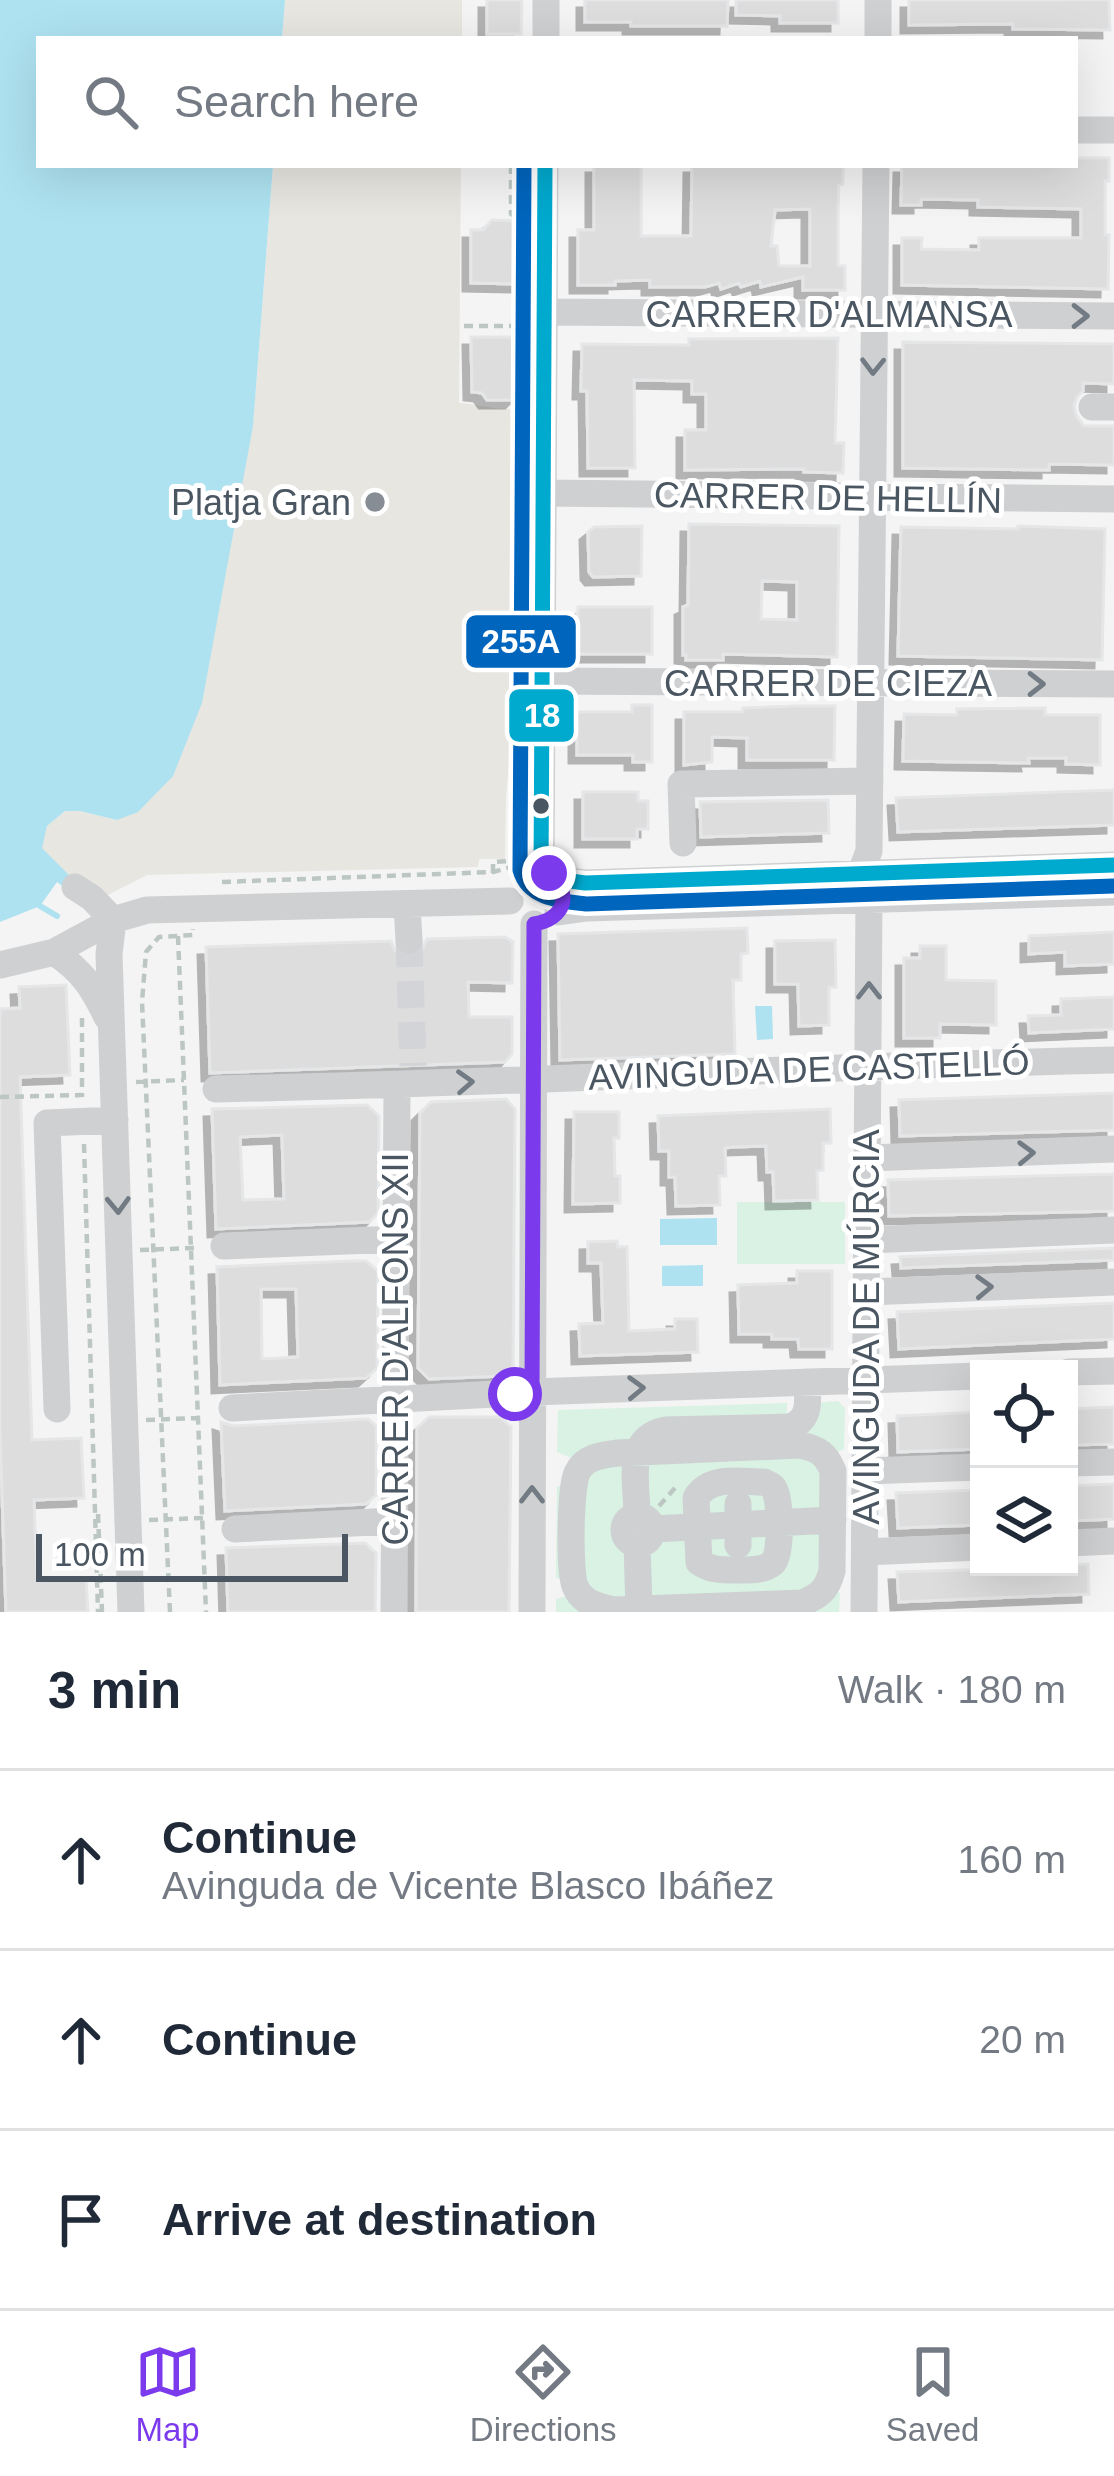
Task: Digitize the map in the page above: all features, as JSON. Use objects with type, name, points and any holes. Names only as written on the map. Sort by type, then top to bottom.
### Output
[{"type":"street","points":[[546,0],[546,36]]},
{"type":"street","points":[[878,0],[878,36]]},
{"type":"street","points":[[1078,130],[1114,130]]},
{"type":"street","points":[[532,1612],[534,1078],[546,918],[563,895],[549,875],[541,834],[545,168]]},
{"type":"street","name":"AVINGUDA DE MÚRCIA","points":[[864,1612],[865,886],[876,168]]},
{"type":"street","name":"CARRER D'ALMANSA","points":[[543,319],[1114,316]]},
{"type":"street","name":"CARRER DE HELLÍN","points":[[542,493],[1114,499]]},
{"type":"street","name":"CARRER DE CIEZA","points":[[541,681],[1114,684]]},
{"type":"street","points":[[682,843],[681,784],[870,781]]},
{"type":"street","points":[[0,965],[54,952],[113,920],[147,910],[502,901],[518,916],[546,918],[587,908],[1114,866]]},
{"type":"street","points":[[502,901],[517,879],[531,871],[585,883],[1114,892]]},
{"type":"street","points":[[75,887],[113,920],[113,1083],[131,1612]]},
{"type":"street","points":[[407,905],[409,940]]},
{"type":"street","points":[[54,952],[85,977],[112,1027]]},
{"type":"street","name":"AVINGUDA DE CASTELLÓ","points":[[217,1089],[408,1078],[1114,1060]]},
{"type":"street","name":"CARRER D'ALFONS XII","points":[[394,1612],[396,1239],[408,1078]]},
{"type":"street","points":[[57,1408],[47,1123],[84,1112],[115,1120]]},
{"type":"street","points":[[868,1158],[1114,1149]]},
{"type":"street","points":[[867,1240],[1114,1230]]},
{"type":"street","points":[[224,1246],[396,1239]]},
{"type":"street","points":[[867,1292],[1114,1282]]},
{"type":"street","points":[[1078,1372],[1114,1371]]},
{"type":"street","points":[[232,1408],[970,1376]]},
{"type":"street","points":[[639,1609],[637,1452],[642,1438],[666,1430],[790,1427],[801,1423],[808,1411],[807,1382]]},
{"type":"street","points":[[800,1445],[828,1457],[833,1471],[832,1571],[821,1595],[803,1604],[614,1610],[584,1600],[575,1588],[572,1569],[576,1474],[598,1455],[637,1452],[800,1445]]},
{"type":"street","points":[[738,1448],[740,1605]]},
{"type":"street","points":[[1078,1463],[1114,1462]]},
{"type":"street","points":[[865,1471],[970,1467]]},
{"type":"street","points":[[764,1482],[778,1498],[779,1554],[771,1565],[757,1570],[738,1557],[707,1568],[698,1562],[696,1498],[711,1483],[738,1493],[764,1482]]},
{"type":"street","points":[[572,1533],[833,1520]]},
{"type":"street","points":[[235,1529],[393,1521]]},
{"type":"street","points":[[1078,1543],[1114,1541]]},
{"type":"street","points":[[865,1552],[970,1547]]},
{"type":"path","points":[[464,326],[543,319]]},
{"type":"path","points":[[502,901],[493,862],[516,857],[524,847],[525,834],[541,834]]},
{"type":"path","points":[[170,1612],[142,1002],[146,952],[159,937],[178,936],[206,1612]]},
{"type":"path","points":[[84,1112],[82,1010],[100,1612]]},
{"type":"path","points":[[113,1083],[184,1080]]},
{"type":"path","points":[[0,1097],[84,1112]]},
{"type":"green space","points":[[737,1202],[845,1202],[845,1264],[737,1264]]},
{"type":"green space","points":[[838,1401],[845,1408],[844,1449],[836,1453],[839,1612],[556,1612],[556,1599],[567,1596],[561,1579],[556,1578],[557,1486],[563,1486],[572,1458],[557,1452],[558,1410],[787,1403],[787,1413],[815,1414],[816,1403]]},
{"type":"sand","points":[[285,0],[462,0],[462,36],[282,36]]},
{"type":"sand","name":"Platja Gran","points":[[273,168],[461,168],[459,403],[510,409],[511,577],[524,584],[522,752],[510,753],[505,859],[479,859],[478,867],[147,875],[104,897],[77,883],[41,848],[47,826],[65,811],[117,820],[253,426]]},
{"type":"water","points":[[0,0],[285,0],[282,36],[36,36],[36,168],[273,168],[253,426],[202,703],[173,776],[138,812],[117,820],[65,811],[47,826],[42,848],[77,883],[71,892],[57,882],[40,906],[0,922]]},
{"type":"water","points":[[755,1006],[772,1006],[773,1039],[757,1040]]},
{"type":"water","points":[[717,1218],[717,1245],[660,1245],[660,1219]]},
{"type":"water","points":[[703,1265],[703,1286],[662,1286],[662,1266]]},
{"type":"building","points":[[487,0],[522,0],[521,34],[487,34]]},
{"type":"building","points":[[585,0],[728,0],[727,26],[585,22]]},
{"type":"building","points":[[736,0],[838,0],[838,23],[780,23],[780,16],[736,15]]},
{"type":"building","points":[[909,0],[1109,0],[1110,30],[909,25]]},
{"type":"building","points":[[1078,158],[1109,158],[1109,181],[1105,181],[1108,289],[902,285],[902,238],[922,238],[921,249],[979,250],[979,238],[1081,238],[1081,209],[978,207],[978,200],[921,199],[921,205],[901,205],[902,168],[1078,168]]},
{"type":"building","points":[[594,168],[641,168],[641,236],[691,236],[692,168],[843,168],[838,266],[845,266],[845,290],[803,290],[803,277],[761,287],[760,281],[721,289],[719,283],[650,287],[650,280],[578,285],[578,230],[594,230]],"holes":[[[810,209],[810,266],[779,266],[777,246],[771,246],[775,210]]]},
{"type":"building","points":[[492,220],[513,221],[520,229],[519,284],[471,283],[471,230],[483,230]]},
{"type":"building","points":[[471,337],[518,337],[519,355],[514,360],[520,368],[519,394],[513,400],[487,400],[482,393],[472,392]]},
{"type":"building","points":[[838,338],[835,443],[844,443],[843,473],[685,470],[685,430],[706,430],[706,394],[692,394],[692,381],[634,380],[635,468],[588,468],[582,344]]},
{"type":"building","points":[[903,342],[1114,344],[1114,384],[1083,383],[1074,406],[1084,426],[1114,426],[1114,465],[1049,464],[1049,470],[903,468]]},
{"type":"building","points":[[689,524],[839,526],[837,657],[723,654],[723,660],[686,660],[683,607],[688,605]],"holes":[[[762,581],[797,582],[797,620],[761,619]]]},
{"type":"building","points":[[642,526],[641,576],[593,577],[588,532],[594,527]]},
{"type":"building","points":[[901,527],[1105,529],[1102,660],[898,656]]},
{"type":"building","points":[[578,607],[652,607],[652,654],[577,654]]},
{"type":"building","points":[[632,705],[652,705],[652,762],[633,762],[633,755],[577,755],[577,712],[632,712]]},
{"type":"building","points":[[835,706],[834,760],[747,760],[747,738],[712,737],[712,762],[684,765],[684,712]]},
{"type":"building","points":[[1045,708],[1045,715],[1100,715],[1100,765],[1066,764],[1066,758],[1028,758],[1029,763],[903,761],[904,714]]},
{"type":"building","points":[[1114,790],[1114,825],[898,832],[896,798]]},
{"type":"building","points":[[583,792],[638,792],[638,801],[648,801],[648,829],[637,829],[637,839],[583,839]]},
{"type":"building","points":[[828,800],[829,833],[701,837],[700,802]]},
{"type":"building","points":[[747,928],[748,953],[741,954],[741,980],[733,980],[735,1054],[560,1060],[558,934]]},
{"type":"building","points":[[1114,932],[1114,964],[1065,966],[1065,952],[1029,954],[1029,936]]},
{"type":"building","points":[[505,937],[513,942],[512,983],[468,982],[469,1017],[512,1017],[512,1054],[505,1062],[210,1073],[206,947],[391,941],[395,951],[409,958],[420,954],[427,939]]},
{"type":"building","points":[[835,940],[836,987],[829,987],[829,1025],[799,1026],[798,984],[775,984],[775,941]]},
{"type":"building","points":[[920,946],[946,946],[946,980],[996,981],[996,1025],[940,1024],[940,1038],[904,1038],[904,958],[920,958]]},
{"type":"building","points":[[66,985],[70,1075],[20,1077],[32,1440],[81,1438],[84,1498],[34,1500],[37,1581],[86,1579],[88,1612],[6,1612],[0,1435],[0,1009],[20,1008],[19,987]]},
{"type":"building","points":[[1114,997],[1114,1029],[1029,1033],[1028,1016],[1061,1015],[1061,999]]},
{"type":"building","points":[[1114,1093],[1114,1130],[900,1136],[899,1100]]},
{"type":"building","points":[[506,1099],[515,1109],[513,1366],[503,1376],[429,1379],[418,1368],[420,1113],[431,1102]]},
{"type":"building","points":[[367,1105],[379,1116],[378,1213],[369,1222],[216,1229],[212,1109]],"holes":[[[282,1135],[284,1199],[243,1200],[240,1137]]]},
{"type":"building","points":[[830,1109],[831,1143],[823,1143],[818,1200],[774,1201],[766,1146],[733,1147],[725,1148],[720,1205],[676,1206],[669,1151],[659,1151],[658,1116]]},
{"type":"building","points":[[574,1112],[619,1112],[619,1138],[614,1138],[620,1203],[573,1204]]},
{"type":"building","points":[[1114,1174],[1114,1211],[889,1216],[888,1180]]},
{"type":"building","points":[[617,1241],[618,1247],[627,1247],[629,1331],[675,1329],[675,1319],[697,1319],[698,1352],[580,1356],[579,1324],[603,1323],[601,1263],[588,1263],[588,1242]]},
{"type":"building","points":[[1114,1248],[1114,1260],[901,1268],[900,1257]]},
{"type":"building","points":[[366,1261],[378,1271],[377,1368],[366,1378],[220,1385],[217,1267]],"holes":[[[261,1289],[296,1289],[298,1357],[262,1359]]]},
{"type":"building","points":[[797,1271],[832,1271],[832,1349],[799,1349],[798,1339],[772,1339],[772,1334],[739,1334],[738,1285],[797,1283]]},
{"type":"building","points":[[1114,1303],[1114,1339],[899,1349],[897,1312]]},
{"type":"building","points":[[1114,1407],[1114,1444],[1078,1445],[1078,1409]]},
{"type":"building","points":[[970,1412],[970,1449],[898,1452],[897,1416]]},
{"type":"building","points":[[429,1417],[500,1417],[511,1427],[509,1612],[416,1612],[417,1428]]},
{"type":"building","points":[[368,1419],[376,1426],[376,1495],[366,1504],[225,1511],[221,1422],[233,1426]]},
{"type":"building","points":[[1114,1484],[1114,1519],[1078,1521],[1078,1486]]},
{"type":"building","points":[[970,1490],[970,1525],[898,1528],[896,1493]]},
{"type":"building","points":[[365,1543],[376,1553],[375,1612],[228,1612],[226,1548]]},
{"type":"building","points":[[1088,1564],[1089,1594],[899,1602],[897,1572],[970,1570],[970,1576],[1078,1576],[1078,1565]]},
{"type":"waterway","points":[[40,906],[57,916]]},
{"type":"tunnel","points":[[409,940],[413,1066]]},
{"type":"transit line","name":"255A","points":[[524,168],[520,870],[524,880],[546,897],[586,904],[1114,886]]},
{"type":"transit line","name":"18","points":[[545,168],[541,870],[556,879],[585,883],[1114,865]]},
{"type":"place","name":"Platja Gran","points":[[375,502]]},
{"type":"route","points":[[515,1394],[532,1392],[534,924],[554,917],[563,895],[549,873]]}]
